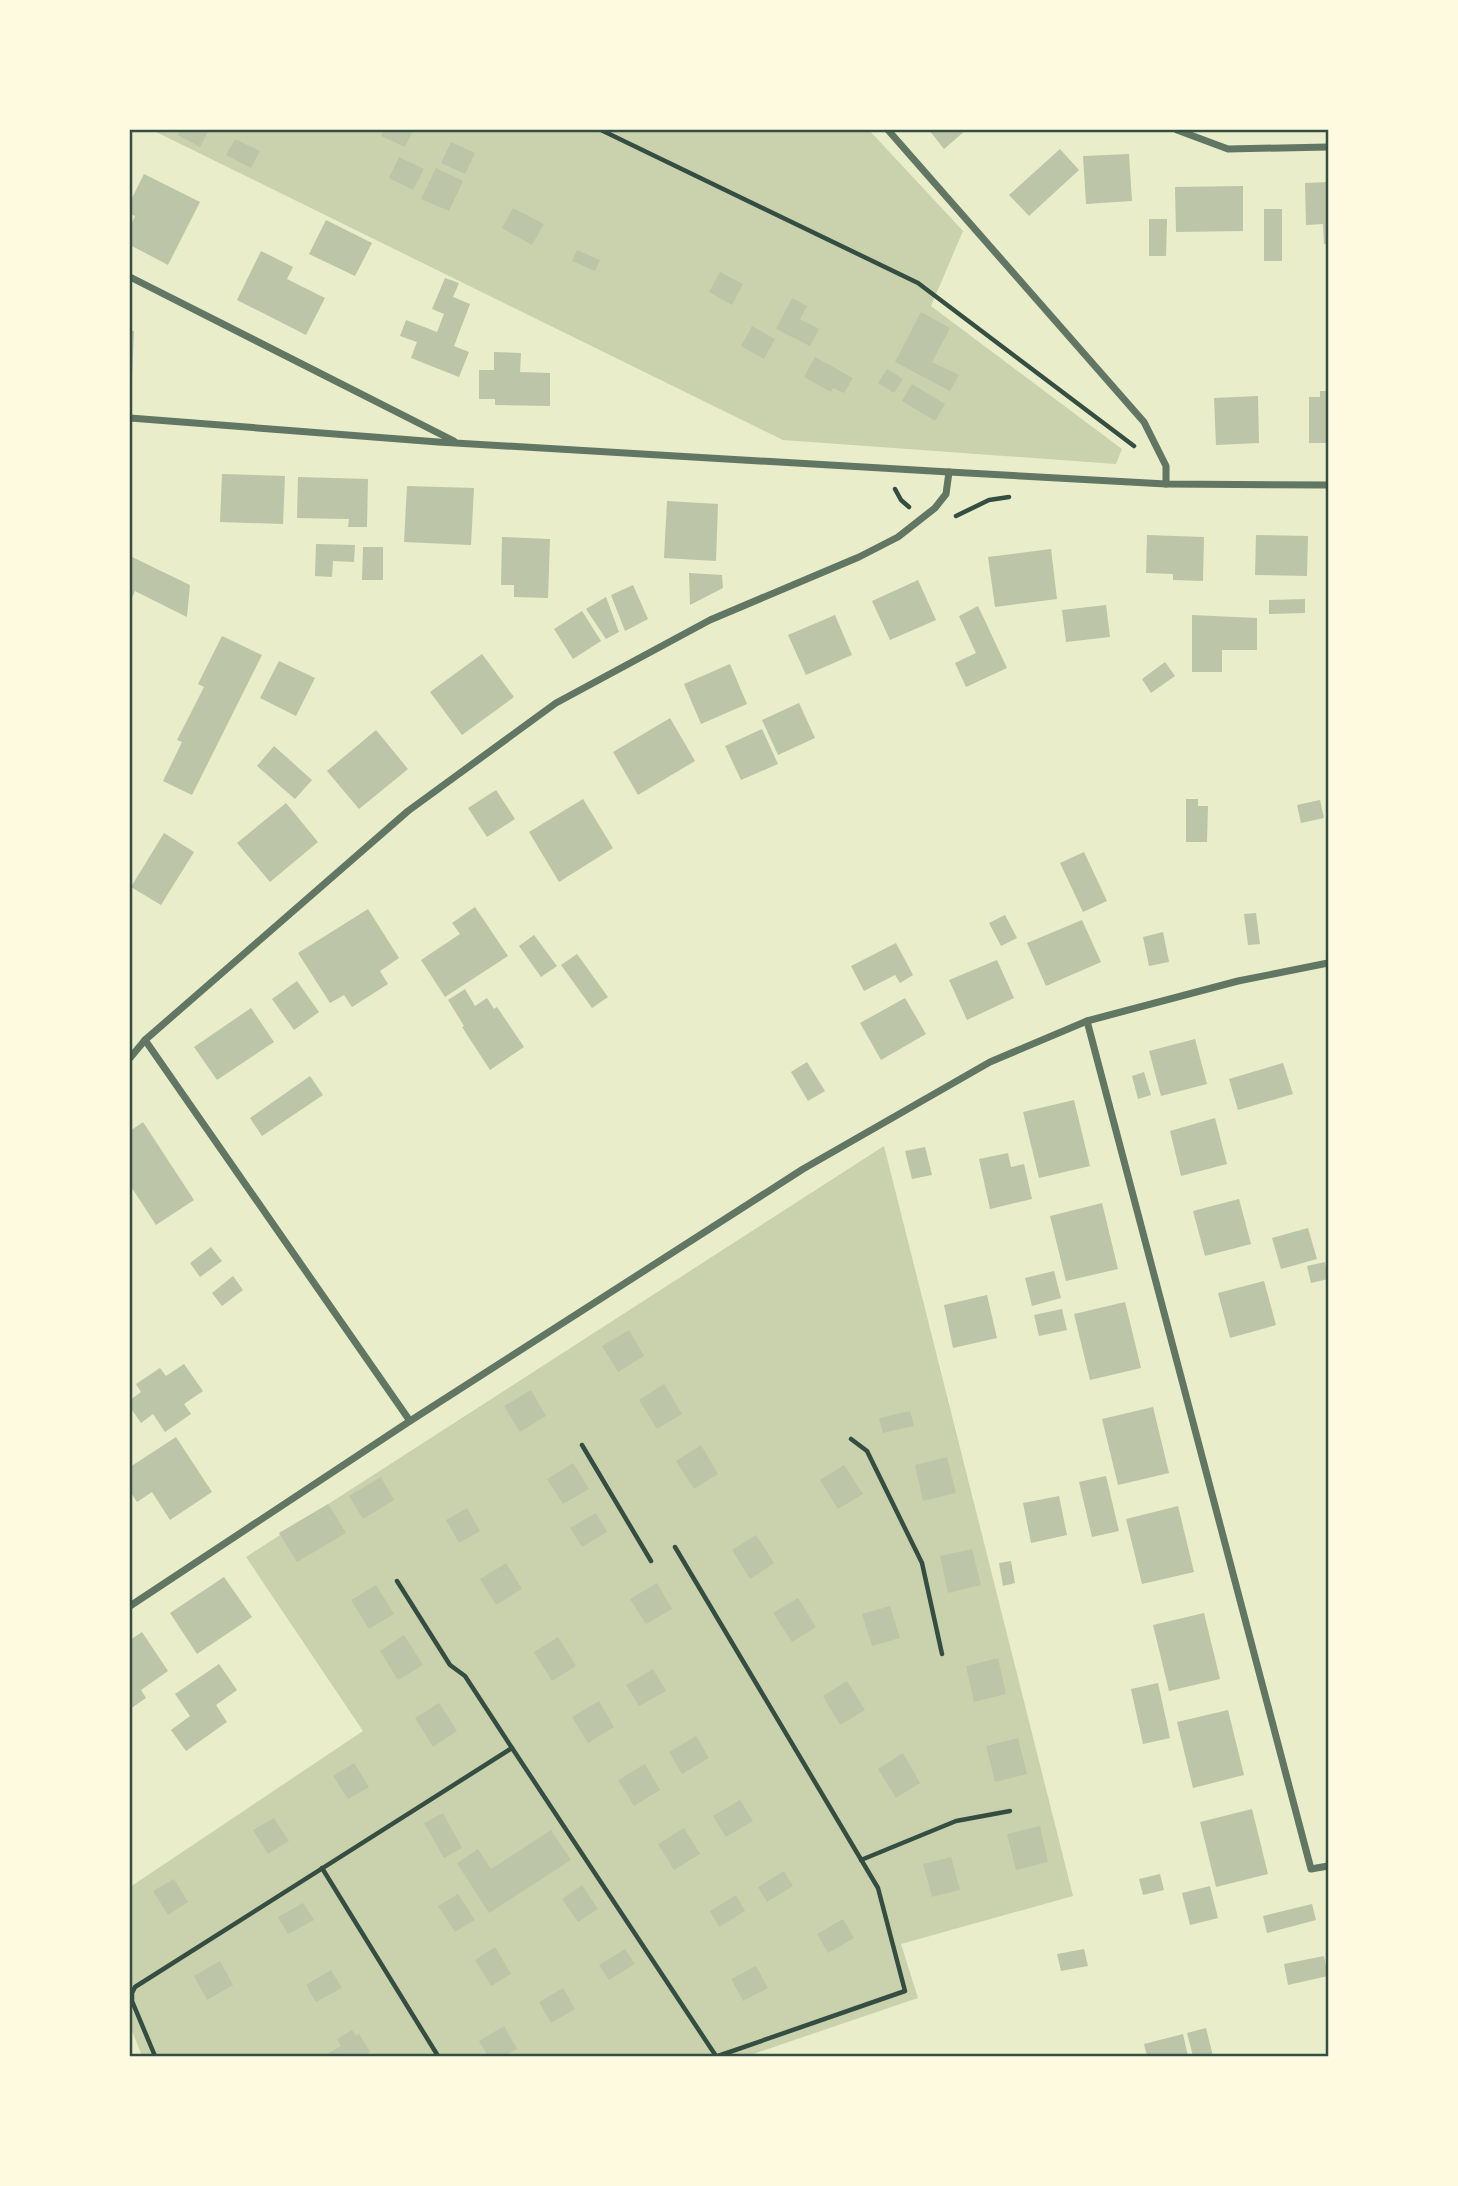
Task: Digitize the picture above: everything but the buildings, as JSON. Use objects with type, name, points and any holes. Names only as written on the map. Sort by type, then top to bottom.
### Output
[{"type":"street","points":[[888,130],[1144,422],[1166,466],[1166,484]]},
{"type":"street","points":[[1177,130],[1228,149],[1328,147]]},
{"type":"street","points":[[130,277],[459,443]]},
{"type":"street","points":[[130,418],[459,443],[949,472],[1166,484],[1328,485]]},
{"type":"street","points":[[130,1058],[145,1041],[408,811],[556,703],[710,620],[859,557],[898,537],[935,508],[946,494],[949,472]]},
{"type":"street","points":[[130,1606],[411,1421],[803,1169],[990,1062],[1087,1021],[1238,981],[1328,963]]},
{"type":"street","points":[[1087,1021],[1311,1869],[1328,1866]]},
{"type":"street","points":[[145,1041],[411,1421]]},
{"type":"path","points":[[601,130],[919,283],[1136,448],[1166,466]]},
{"type":"path","points":[[850,1439],[867,1451],[922,1563],[942,1654]]},
{"type":"path","points":[[582,1445],[652,1561]]},
{"type":"path","points":[[397,1581],[450,1665],[465,1676],[717,2056],[905,1991],[877,1888],[675,1547]]},
{"type":"path","points":[[155,2056],[132,2001],[135,1987],[512,1748]]},
{"type":"path","points":[[861,1860],[956,1821],[1010,1811]]},
{"type":"path","points":[[322,1868],[438,2056]]},
{"type":"green space","points":[[152,130],[869,130],[963,231],[931,306],[1122,449],[1116,464],[783,440]]},
{"type":"green space","points":[[884,1146],[1073,1896],[901,1944],[918,1998],[747,2056],[142,2056],[130,2026],[130,1887],[363,1731],[246,1557]]}]
